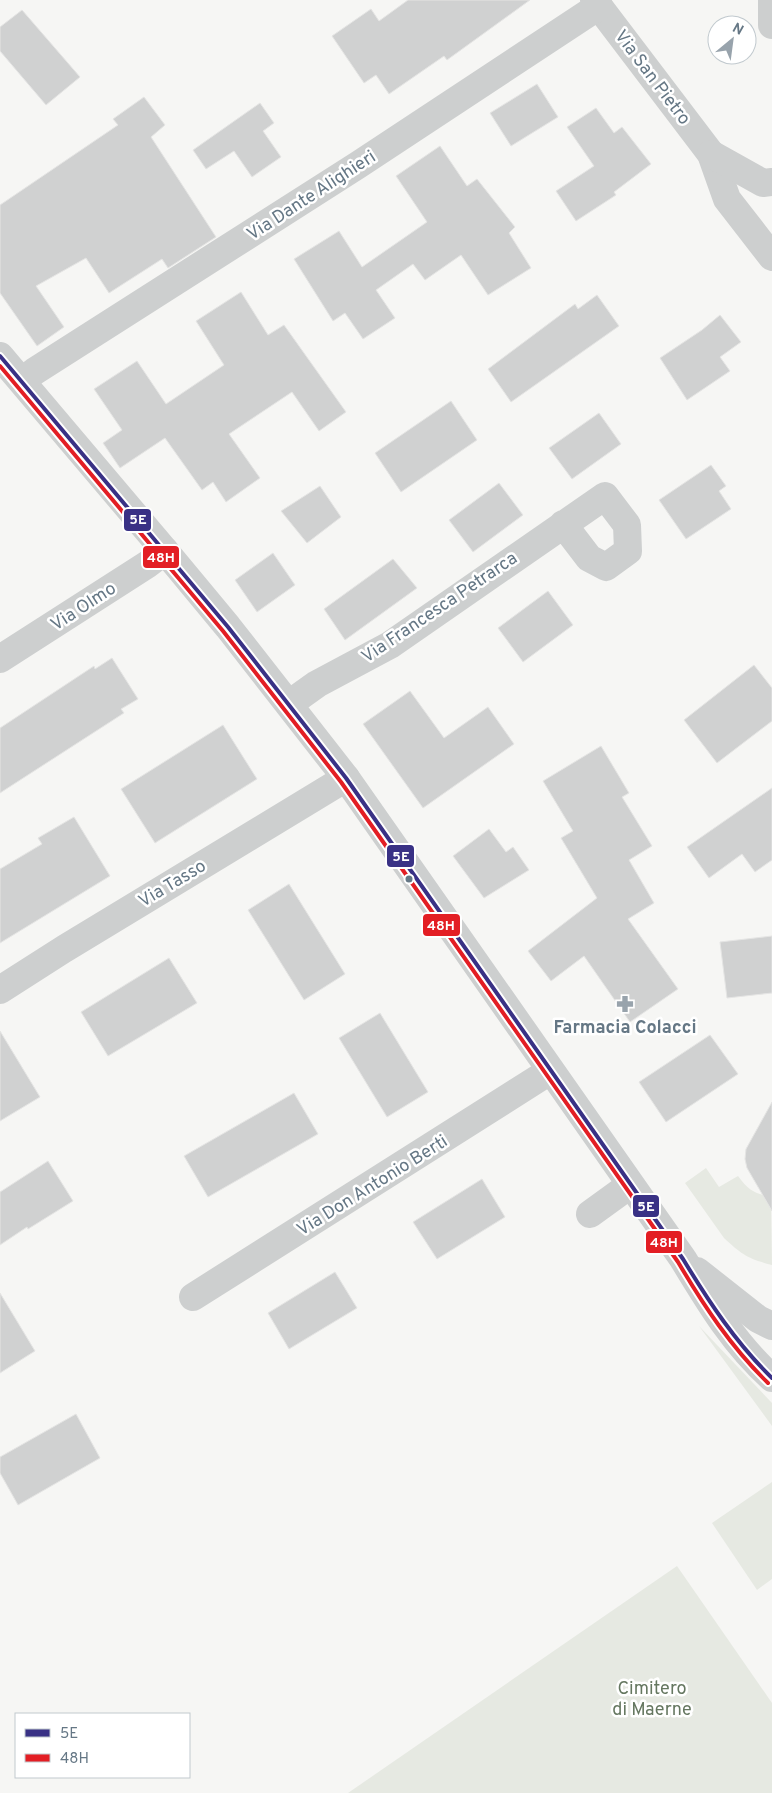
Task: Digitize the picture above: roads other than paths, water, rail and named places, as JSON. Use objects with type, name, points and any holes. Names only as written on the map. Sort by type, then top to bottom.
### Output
[{"type":"street","points":[[772,0],[772,25]]},
{"type":"street","name":"Via San Pietro","points":[[597,3],[711,154],[727,199],[772,257]]},
{"type":"street","name":"Via Dante Alighieri","points":[[22,381],[358,165],[597,3]]},
{"type":"street","name":"Via San Pietro","points":[[711,154],[763,183],[772,182]]},
{"type":"street","points":[[0,356],[166,551],[346,778],[682,1259],[722,1323],[746,1352],[771,1377]]},
{"type":"street","name":"Via Francesca Petrarca","points":[[289,704],[316,684],[390,645],[563,524]]},
{"type":"street","name":"Via Olmo","points":[[0,659],[166,551]]},
{"type":"street","name":"Via Tasso","points":[[0,990],[72,944],[346,778]]},
{"type":"street","name":"Via Don Antonio Berti","points":[[193,1297],[550,1071]]},
{"type":"street","points":[[590,1214],[630,1185]]},
{"type":"street","points":[[682,1259],[758,1319],[772,1326]]},
{"type":"street","points":[[726,1294],[772,1306]]},
{"type":"place","name":"Farmacia Colacci","points":[[625,1004]]},
{"type":"park label","name":"Cimitero di Maerne","points":[[652,1698]]}]
